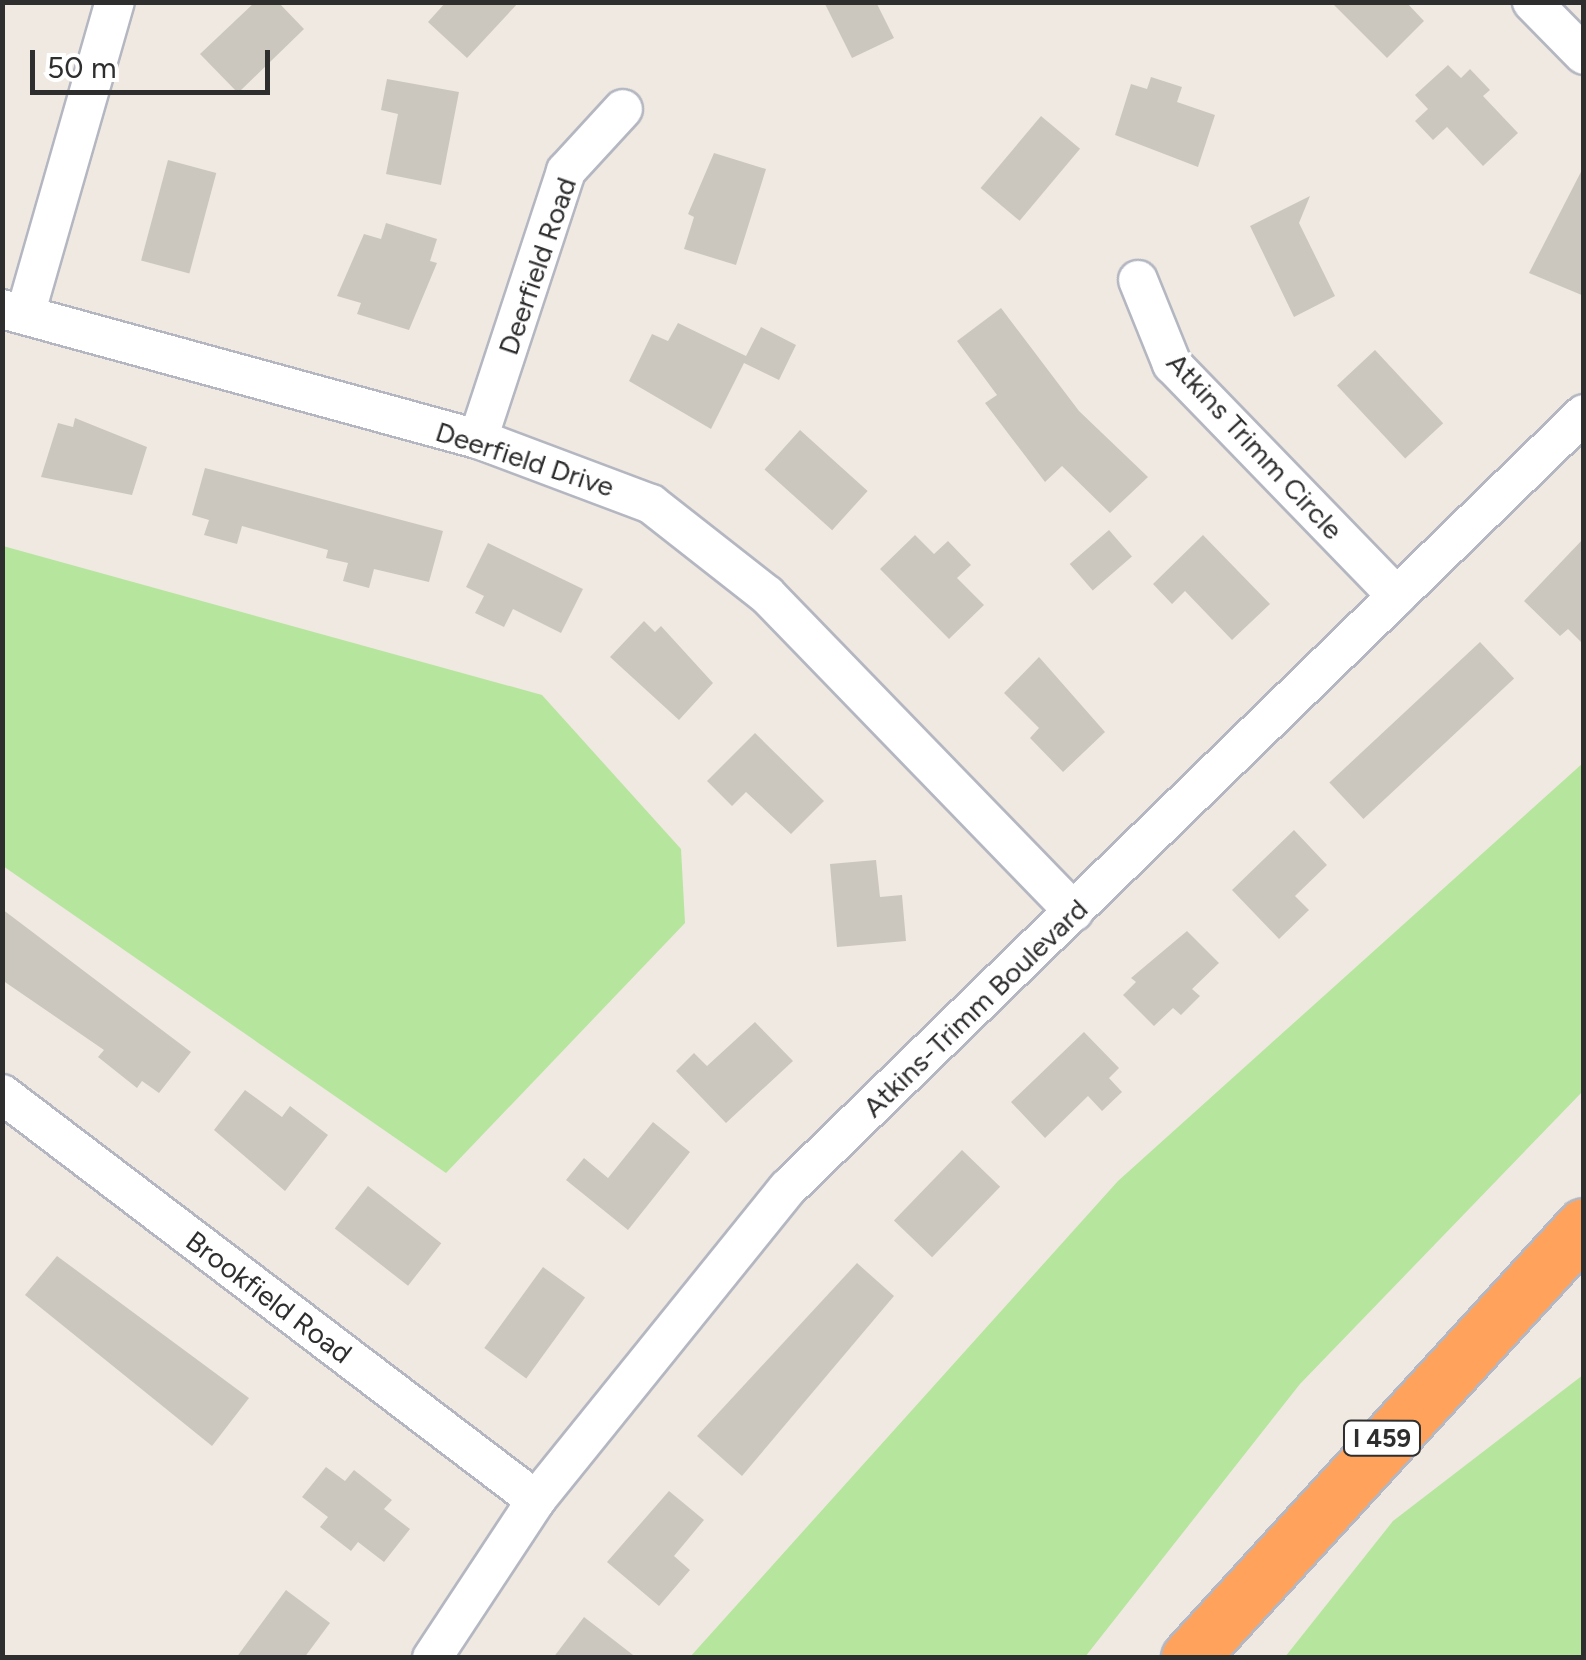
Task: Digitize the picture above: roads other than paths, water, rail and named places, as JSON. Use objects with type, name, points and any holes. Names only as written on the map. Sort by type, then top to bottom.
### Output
[{"type":"highway","name":"I 459","points":[[1189,1658],[1584,1226]]},
{"type":"street","points":[[14,312],[115,2]]},
{"type":"street","points":[[1532,2],[1584,55]]},
{"type":"street","name":"Deerfield Road","points":[[478,438],[566,171],[623,109]]},
{"type":"street","name":"Atkins Trimm Circle","points":[[1138,280],[1172,364],[1397,596]]},
{"type":"street","name":"Deerfield Drive","points":[[14,312],[478,438],[603,481],[700,537],[767,595],[1074,912]]},
{"type":"street","name":"Atkins-Trimm Boulevard","points":[[432,1658],[536,1500],[764,1215],[1584,414]]},
{"type":"street","name":"Brookfield Road","points":[[2,1094],[536,1500]]}]
